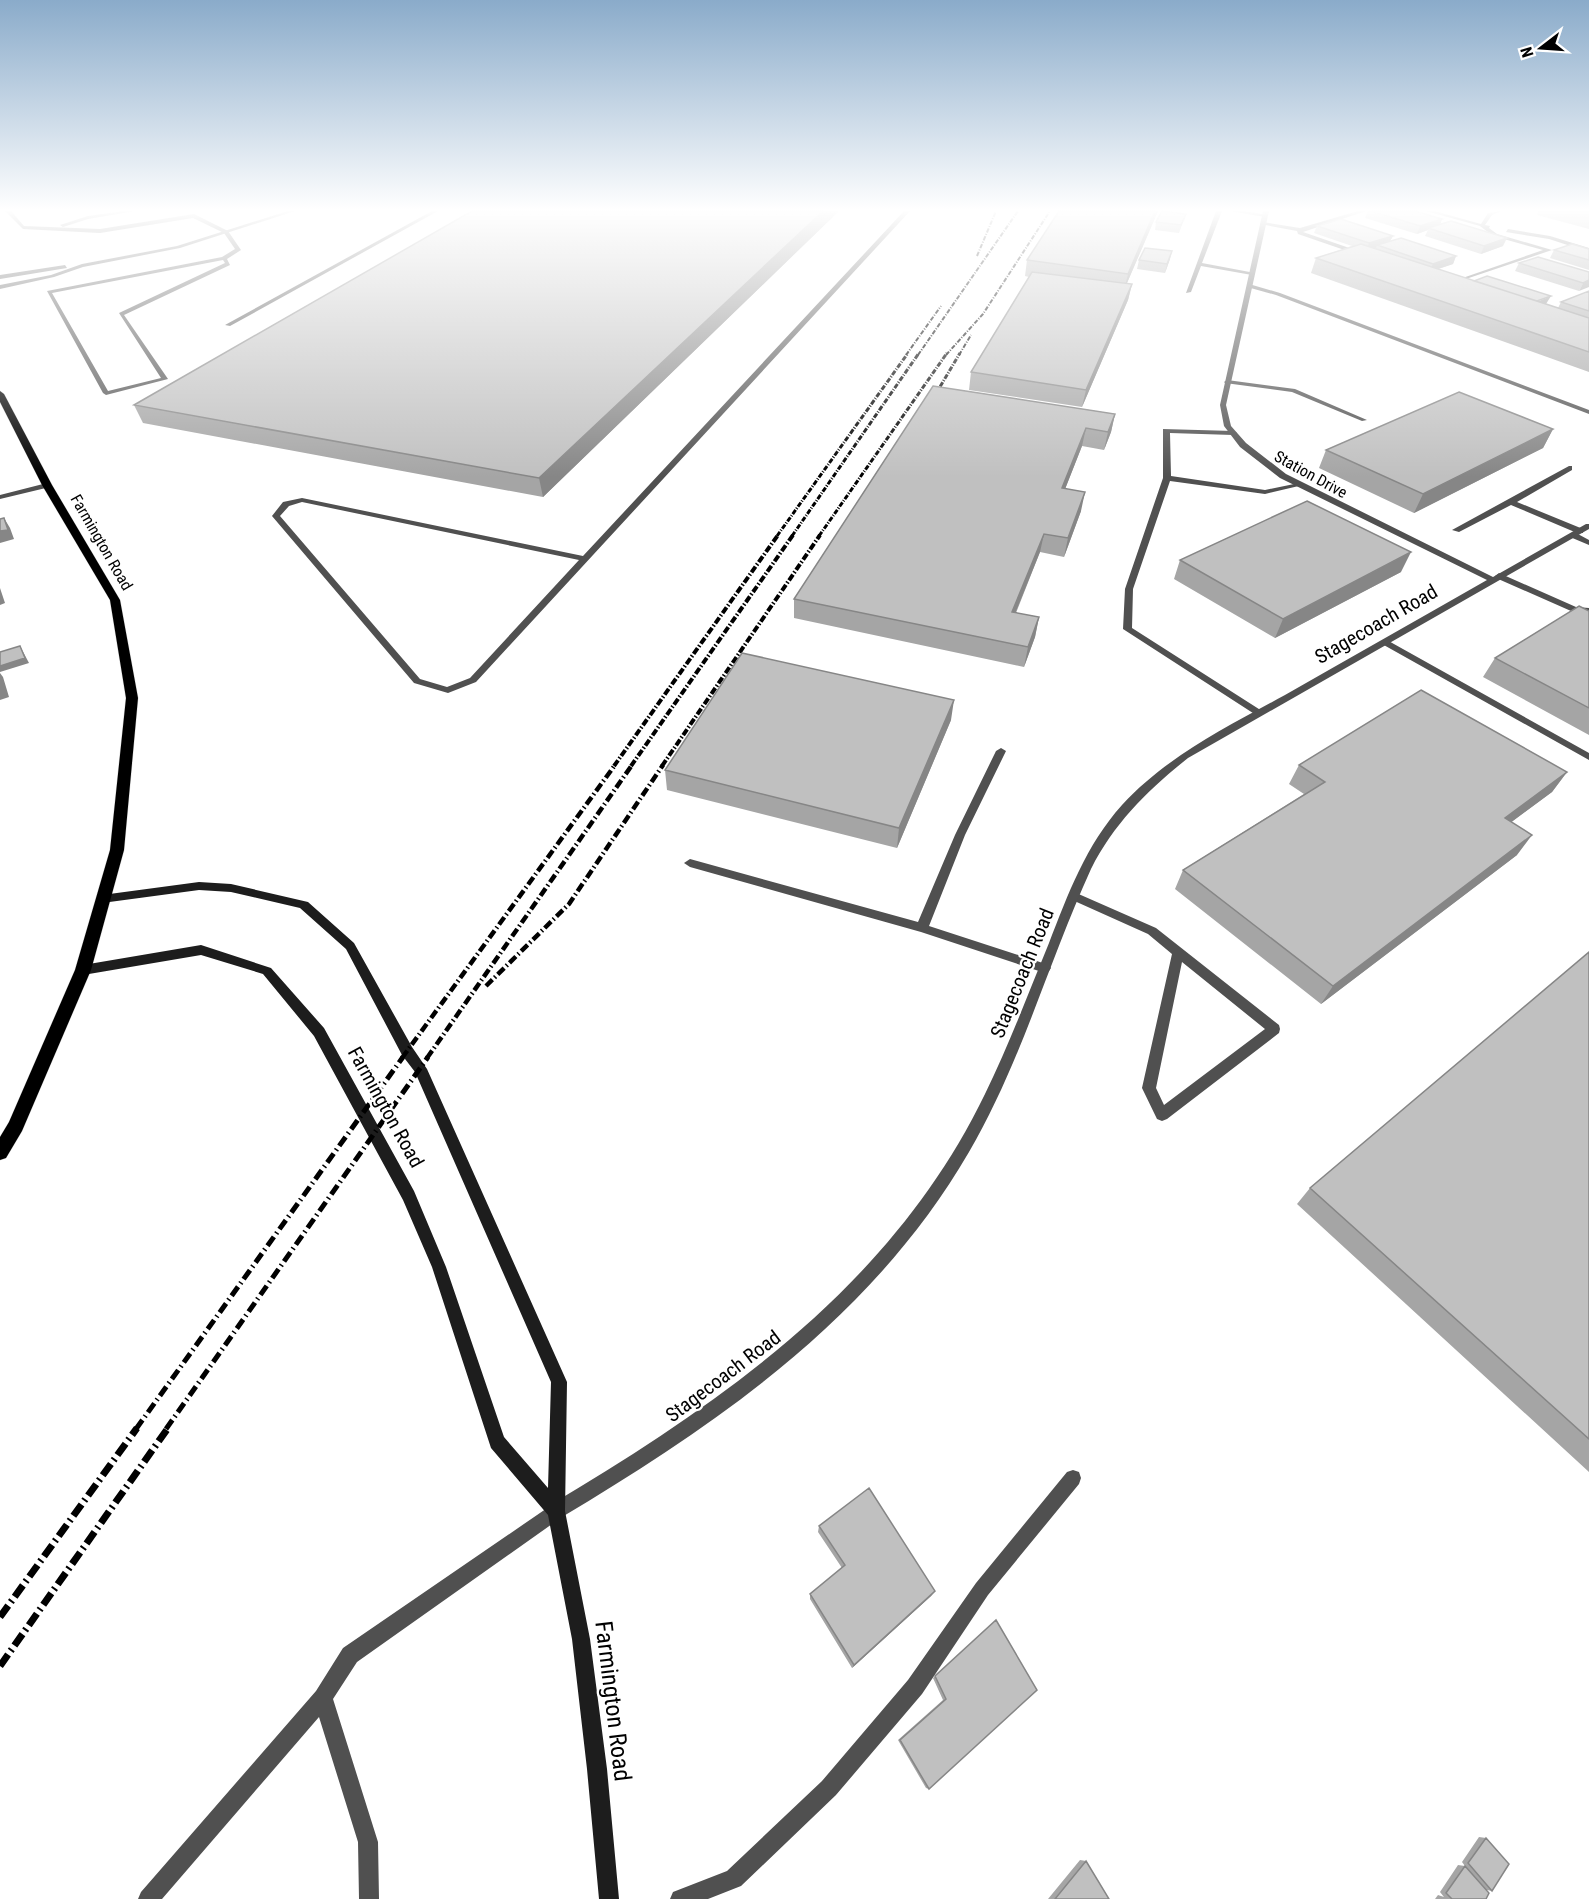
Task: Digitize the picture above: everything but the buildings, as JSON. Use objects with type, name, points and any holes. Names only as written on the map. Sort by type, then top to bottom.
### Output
[{"type":"main road","name":"Farmington Road","points":[[0,394],[46,485],[115,600],[132,698],[117,850],[83,970],[201,950],[267,971],[319,1032],[409,1196],[439,1267],[497,1442],[556,1511]]},
{"type":"main road","name":"Farmington Road","points":[[102,899],[199,886],[231,888],[304,905],[350,946],[407,1051],[420,1069],[559,1382],[556,1511],[581,1639],[597,1769],[609,1899]]},
{"type":"main road","points":[[0,1152],[16,1126],[83,970]]},
{"type":"street","points":[[53,300],[106,393],[165,379],[121,314],[152,300]]},
{"type":"street","points":[[228,325],[274,300]]},
{"type":"street","points":[[586,558],[302,500],[286,504],[276,516],[417,681],[447,690],[473,680],[586,558],[825,300]]},
{"type":"street","name":"Station Drive","points":[[1246,300],[1223,405],[1224,415],[1233,433],[1256,457],[1299,485],[1496,578],[1574,609],[1589,610]]},
{"type":"street","points":[[1293,300],[1589,412]]},
{"type":"street","points":[[1227,382],[1293,390],[1364,420]]},
{"type":"street","points":[[1233,433],[1166,431],[1167,478],[1128,589],[1127,629],[1259,714]]},
{"type":"street","points":[[1456,530],[1511,502],[1569,468]]},
{"type":"street","points":[[1167,478],[1265,492],[1299,485]]},
{"type":"street","points":[[0,497],[46,485]]},
{"type":"street","points":[[1511,502],[1580,530],[1589,543]]},
{"type":"street","name":"Stagecoach Road","points":[[148,1899],[323,1698],[350,1655],[556,1511],[640,1463],[749,1387],[847,1300],[891,1252],[928,1204],[964,1147],[1009,1057],[1085,869],[1108,829],[1152,781],[1184,756],[1580,530]]},
{"type":"street","points":[[1385,642],[1589,757]]},
{"type":"street","points":[[922,928],[960,835],[1001,751]]},
{"type":"street","points":[[690,863],[922,928],[1045,968]]},
{"type":"street","points":[[1074,896],[1152,932],[1178,952],[1274,1029],[1162,1114],[1149,1088],[1178,952]]},
{"type":"street","points":[[680,1899],[734,1879],[829,1788],[915,1687],[982,1589],[1073,1478]]},
{"type":"street","points":[[323,1698],[368,1842],[369,1899]]},
{"type":"railway","points":[[918,355],[956,300]]},
{"type":"railway","points":[[946,355],[983,314],[992,300]]},
{"type":"railway","points":[[906,355],[941,306]]},
{"type":"railway","points":[[959,355],[971,335]]},
{"type":"railway","points":[[777,536],[908,353]]},
{"type":"railway","points":[[792,536],[919,353]]},
{"type":"railway","points":[[819,536],[947,353]]},
{"type":"railway","points":[[931,402],[960,353]]},
{"type":"railway","points":[[614,766],[778,535]]},
{"type":"railway","points":[[631,766],[793,535]]},
{"type":"railway","points":[[662,766],[820,535]]},
{"type":"railway","points":[[402,1058],[615,765]]},
{"type":"railway","points":[[427,1058],[632,765]]},
{"type":"railway","points":[[486,986],[569,904],[663,765]]},
{"type":"railway","points":[[136,1429],[403,1057]]},
{"type":"railway","points":[[166,1429],[428,1057]]},
{"type":"railway","points":[[0,1617],[137,1428]]},
{"type":"railway","points":[[0,1666],[168,1428]]}]
